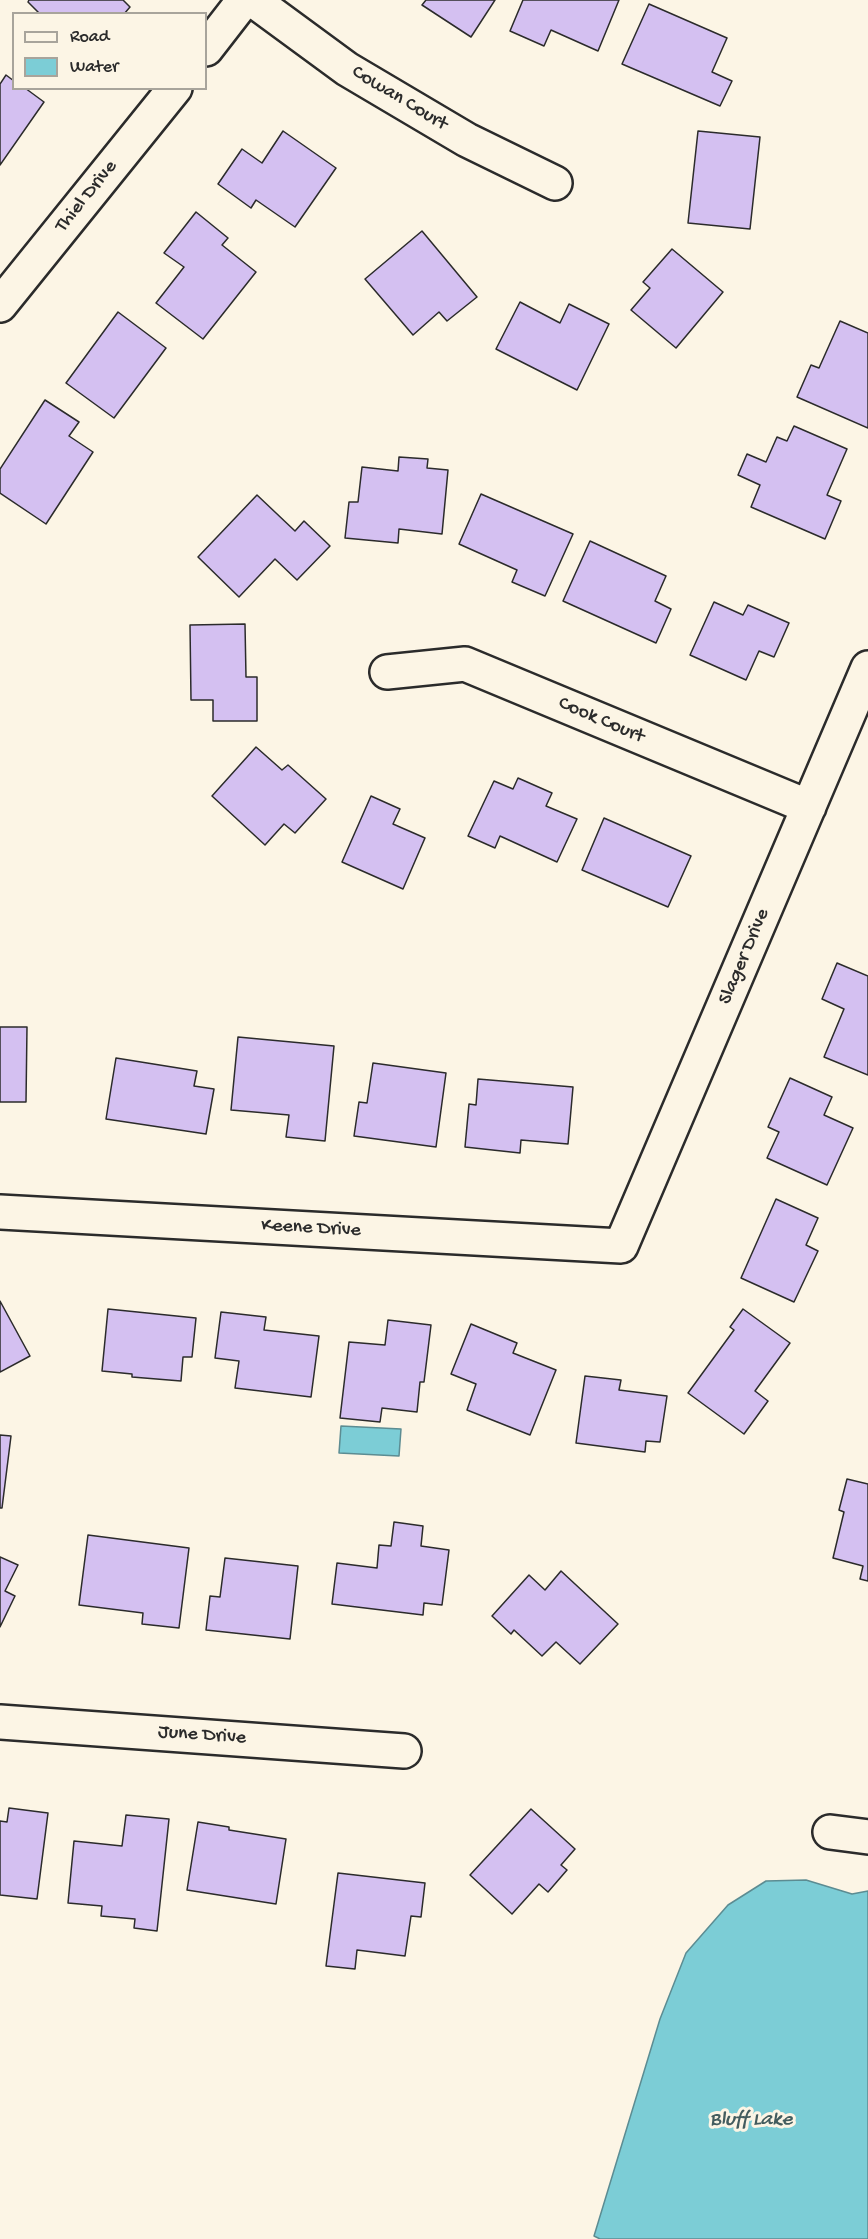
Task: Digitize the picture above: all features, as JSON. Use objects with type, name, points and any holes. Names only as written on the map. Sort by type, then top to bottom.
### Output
[{"type":"street","points":[[207,48],[244,0]]},
{"type":"street","name":"Cowan Court","points":[[253,0],[347,69],[466,140],[555,183]]},
{"type":"street","name":"Thiel Drive","points":[[0,305],[173,90]]},
{"type":"street","name":"Cook Court","points":[[387,672],[465,664],[809,807]]},
{"type":"street","name":"Slager Drive","points":[[621,1246],[868,668]]},
{"type":"street","name":"Keene Drive","points":[[0,1212],[621,1246]]},
{"type":"street","name":"June Drive","points":[[0,1722],[404,1751]]},
{"type":"street","points":[[830,1832],[868,1837]]},
{"type":"water","points":[[341,1426],[401,1429],[399,1456],[339,1453]]},
{"type":"water","name":"Bluff Lake","points":[[806,1880],[852,1894],[868,1891],[868,2239],[600,2239],[594,2236],[660,2019],[686,1953],[728,1905],[766,1881]]},
{"type":"building","points":[[29,0],[123,0],[130,7],[126,12],[38,12],[28,2]]},
{"type":"building","points":[[426,0],[495,0],[471,37],[422,5]]},
{"type":"building","points":[[523,0],[619,0],[598,51],[551,30],[544,46],[510,31]]},
{"type":"building","points":[[649,4],[727,38],[712,72],[732,81],[720,106],[622,64]]},
{"type":"building","points":[[6,75],[12,80],[12,90],[28,90],[44,102],[0,165],[0,84]]},
{"type":"building","points":[[283,131],[336,168],[295,227],[256,200],[251,208],[218,184],[242,149],[262,163]]},
{"type":"building","points":[[698,131],[760,137],[750,229],[688,223]]},
{"type":"building","points":[[196,212],[228,238],[222,245],[256,272],[203,339],[156,303],[184,267],[164,253]]},
{"type":"building","points":[[422,231],[477,297],[447,321],[439,312],[413,335],[365,279]]},
{"type":"building","points":[[672,249],[723,292],[676,348],[631,310],[650,288],[643,282]]},
{"type":"building","points":[[520,302],[560,323],[569,304],[609,324],[577,390],[496,349]]},
{"type":"building","points":[[118,312],[166,348],[114,418],[66,383]]},
{"type":"building","points":[[840,321],[868,333],[868,428],[797,397],[811,365],[819,368]]},
{"type":"building","points":[[45,400],[79,422],[69,436],[93,452],[46,524],[0,493],[0,469]]},
{"type":"building","points":[[794,426],[847,449],[827,495],[841,501],[825,539],[751,507],[760,485],[738,475],[747,454],[766,462],[777,437],[787,441]]},
{"type":"building","points":[[399,457],[428,459],[427,468],[448,470],[442,534],[399,529],[398,543],[345,538],[349,502],[358,502],[362,467],[398,471]]},
{"type":"building","points":[[481,494],[573,534],[545,596],[512,582],[517,570],[459,544]]},
{"type":"building","points":[[257,495],[295,531],[304,521],[330,546],[297,580],[275,559],[239,597],[198,557]]},
{"type":"building","points":[[590,541],[666,576],[655,601],[671,609],[656,643],[563,601]]},
{"type":"building","points":[[714,602],[743,615],[748,605],[789,623],[774,657],[759,651],[746,680],[690,655]]},
{"type":"building","points":[[245,624],[246,677],[257,677],[257,721],[213,721],[213,700],[191,700],[190,625]]},
{"type":"building","points":[[256,747],[282,770],[288,765],[326,799],[295,833],[284,824],[265,845],[212,796]]},
{"type":"building","points":[[518,778],[552,793],[546,806],[577,819],[557,862],[500,836],[495,848],[468,836],[494,781],[513,789]]},
{"type":"building","points":[[371,796],[400,809],[393,824],[425,838],[403,889],[342,862]]},
{"type":"building","points":[[604,818],[691,856],[668,907],[582,870]]},
{"type":"building","points":[[837,963],[868,976],[868,1075],[824,1057],[844,1009],[822,999]]},
{"type":"building","points":[[0,1027],[27,1027],[26,1102],[0,1102]]},
{"type":"building","points":[[238,1037],[334,1046],[325,1141],[286,1137],[289,1115],[231,1110]]},
{"type":"building","points":[[116,1058],[197,1071],[194,1086],[214,1089],[206,1134],[106,1119]]},
{"type":"building","points":[[373,1063],[446,1073],[436,1147],[354,1136],[359,1102],[367,1103]]},
{"type":"building","points":[[790,1078],[832,1097],[824,1115],[853,1128],[827,1185],[767,1158],[779,1132],[768,1127]]},
{"type":"building","points":[[478,1079],[573,1087],[568,1144],[521,1140],[520,1153],[465,1147],[469,1104],[476,1105]]},
{"type":"building","points":[[776,1199],[818,1218],[806,1245],[818,1251],[794,1302],[741,1278]]},
{"type":"building","points":[[0,1301],[30,1356],[0,1372]]},
{"type":"building","points":[[108,1309],[196,1318],[192,1357],[183,1357],[181,1381],[132,1377],[132,1374],[102,1371]]},
{"type":"building","points":[[743,1309],[790,1343],[755,1391],[768,1401],[744,1434],[688,1393],[734,1330],[730,1327]]},
{"type":"building","points":[[221,1312],[266,1317],[264,1330],[319,1336],[311,1397],[235,1388],[239,1361],[215,1358]]},
{"type":"building","points":[[388,1320],[431,1325],[424,1382],[420,1382],[417,1412],[382,1408],[380,1422],[340,1418],[349,1342],[385,1345]]},
{"type":"building","points":[[471,1324],[517,1343],[513,1353],[556,1370],[530,1435],[467,1410],[476,1384],[451,1374]]},
{"type":"building","points":[[585,1376],[621,1380],[619,1390],[667,1396],[660,1442],[646,1441],[645,1452],[576,1443]]},
{"type":"building","points":[[0,1435],[11,1436],[2,1508],[0,1508]]},
{"type":"building","points":[[847,1479],[868,1484],[868,1581],[860,1579],[863,1566],[833,1558],[844,1512],[839,1510]]},
{"type":"building","points":[[394,1522],[423,1526],[421,1546],[449,1550],[442,1605],[424,1603],[423,1615],[332,1604],[337,1563],[377,1568],[379,1545],[391,1546]]},
{"type":"building","points":[[88,1535],[189,1548],[179,1628],[142,1624],[143,1613],[79,1605]]},
{"type":"building","points":[[0,1557],[18,1565],[5,1591],[15,1596],[0,1627]]},
{"type":"building","points":[[225,1558],[298,1566],[290,1639],[206,1630],[210,1596],[220,1597]]},
{"type":"building","points":[[561,1571],[618,1624],[580,1664],[556,1642],[542,1656],[514,1630],[511,1634],[492,1616],[529,1575],[545,1590]]},
{"type":"building","points":[[9,1808],[48,1813],[37,1899],[0,1895],[0,1821],[7,1822]]},
{"type":"building","points":[[531,1809],[575,1849],[561,1865],[567,1870],[548,1892],[539,1884],[512,1914],[470,1875]]},
{"type":"building","points":[[126,1815],[169,1819],[157,1931],[134,1928],[135,1919],[101,1916],[102,1906],[68,1903],[74,1841],[122,1846]]},
{"type":"building","points":[[198,1822],[229,1827],[229,1830],[286,1839],[276,1904],[187,1890]]},
{"type":"building","points":[[338,1873],[425,1883],[421,1917],[411,1916],[405,1956],[357,1950],[355,1969],[326,1966]]}]
